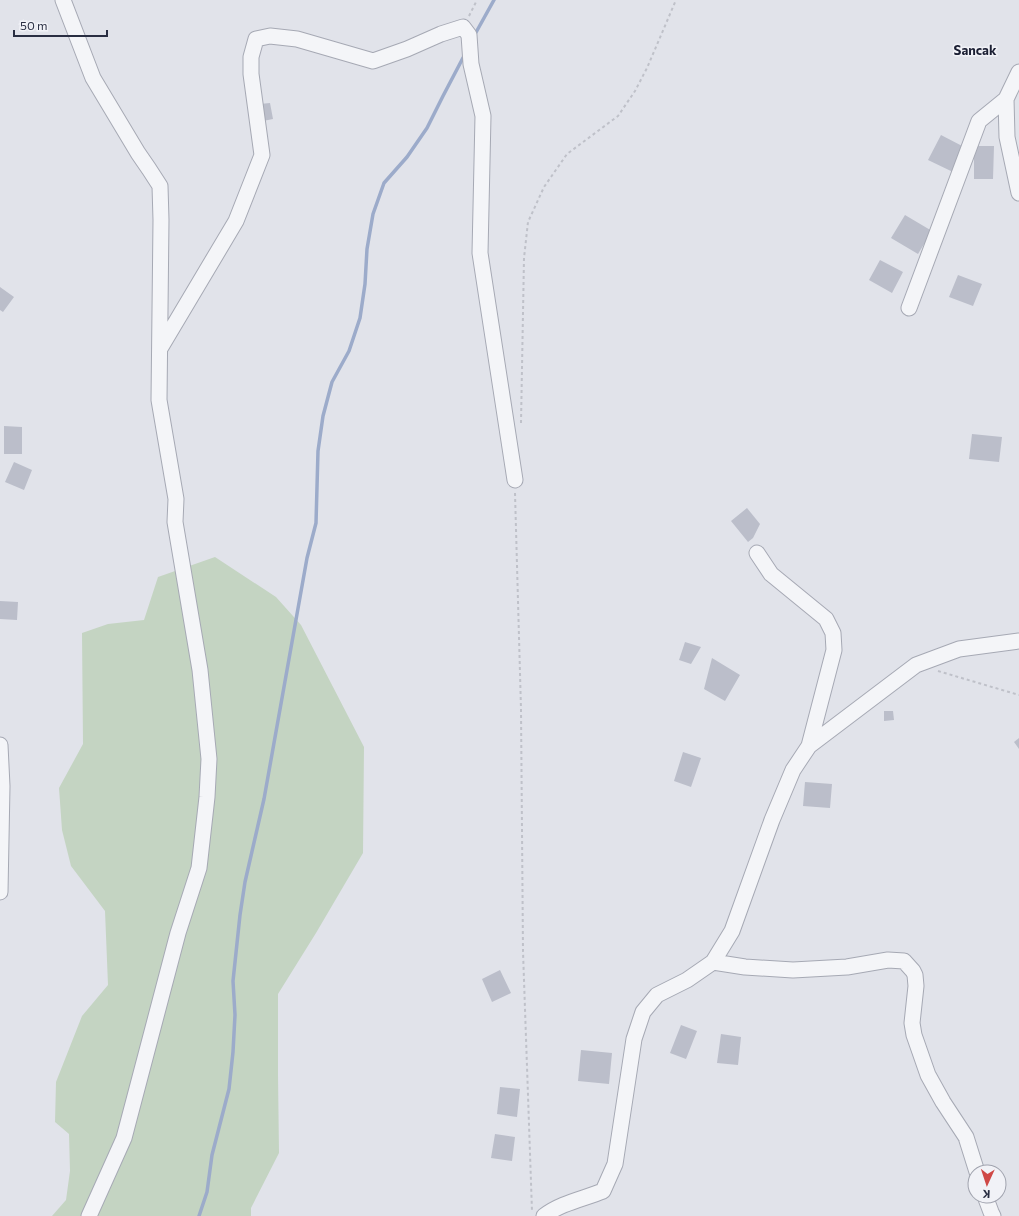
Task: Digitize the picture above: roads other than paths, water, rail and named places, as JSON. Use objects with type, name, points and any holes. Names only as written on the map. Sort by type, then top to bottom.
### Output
[{"type":"street","points":[[63,0],[93,78],[138,154],[160,186],[159,400],[176,499],[175,522],[200,670],[208,759],[207,797],[199,868],[178,934],[124,1138],[89,1216]]},
{"type":"street","points":[[160,348],[236,221],[262,155],[251,74],[251,57],[256,39],[270,36],[297,39],[373,61],[407,50],[441,34],[463,27],[469,35],[471,64],[482,116],[480,253],[515,480]]},
{"type":"street","points":[[909,308],[979,121],[1006,99],[1019,72]]},
{"type":"street","points":[[1006,99],[1007,137],[1019,193]]},
{"type":"street","points":[[544,1216],[551,1210],[565,1204],[603,1191],[615,1164],[634,1039],[643,1012],[657,995],[687,980],[713,962],[732,931],[772,820],[793,770],[809,746],[834,650],[833,633],[826,619],[771,574],[757,553]]},
{"type":"street","points":[[809,746],[916,665],[959,649],[1019,641]]},
{"type":"street","points":[[0,745],[2,786],[0,892]]},
{"type":"street","points":[[713,962],[745,967],[793,970],[847,967],[888,960],[904,961],[915,975],[916,986],[912,1023],[914,1034],[928,1075],[943,1102],[966,1137],[974,1164]]},
{"type":"street","points":[[988,1204],[994,1216]]},
{"type":"waterway","points":[[474,36],[494,0]]},
{"type":"waterway","points":[[199,1216],[207,1192],[212,1155],[229,1089],[235,1015],[233,981],[240,915],[245,882],[264,799],[307,558],[316,523],[318,451],[323,416],[332,382],[349,351],[360,318],[365,284],[367,249],[373,214],[384,183],[407,157],[427,128],[465,54]]},
{"type":"district","name":"Sancak","points":[[975,50]]}]
